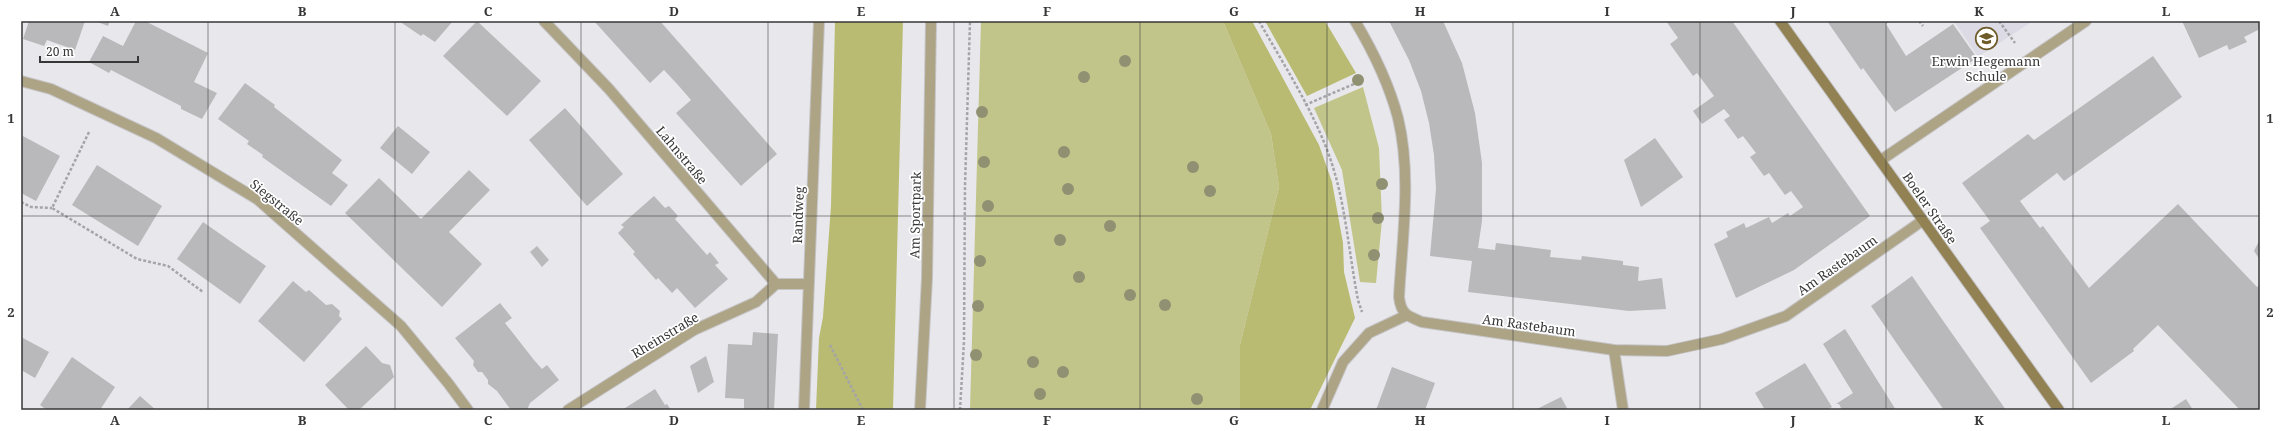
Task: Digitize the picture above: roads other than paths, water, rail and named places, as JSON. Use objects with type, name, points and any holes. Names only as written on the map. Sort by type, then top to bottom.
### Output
[{"type":"street","name":"Lahnstraße","points":[[544,21],[609,89],[776,284]]},
{"type":"street","name":"Randweg","points":[[804,410],[819,21]]},
{"type":"street","name":"Am Sportpark","points":[[920,410],[927,278],[931,21]]},
{"type":"street","points":[[1322,410],[1343,362],[1370,333],[1405,316],[1400,309],[1399,298],[1405,189],[1403,150],[1398,118],[1382,73],[1355,21]]},
{"type":"street","name":"Boeler Straße","points":[[1780,21],[1881,160],[1922,222],[2059,410]]},
{"type":"street","points":[[1881,160],[2086,21]]},
{"type":"street","name":"Siegstraße","points":[[21,81],[51,89],[156,138],[257,199],[401,326],[468,410]]},
{"type":"street","name":"Am Rastebaum","points":[[1405,316],[1422,322],[1614,350],[1667,351],[1722,339],[1786,316],[1922,222]]},
{"type":"street","points":[[776,284],[808,284]]},
{"type":"street","name":"Rheinstraße","points":[[568,410],[694,330],[756,302],[776,284]]},
{"type":"street","points":[[1614,350],[1623,410]]},
{"type":"place","name":"Erwin Hegemann Schule","points":[[1986,39]]}]
